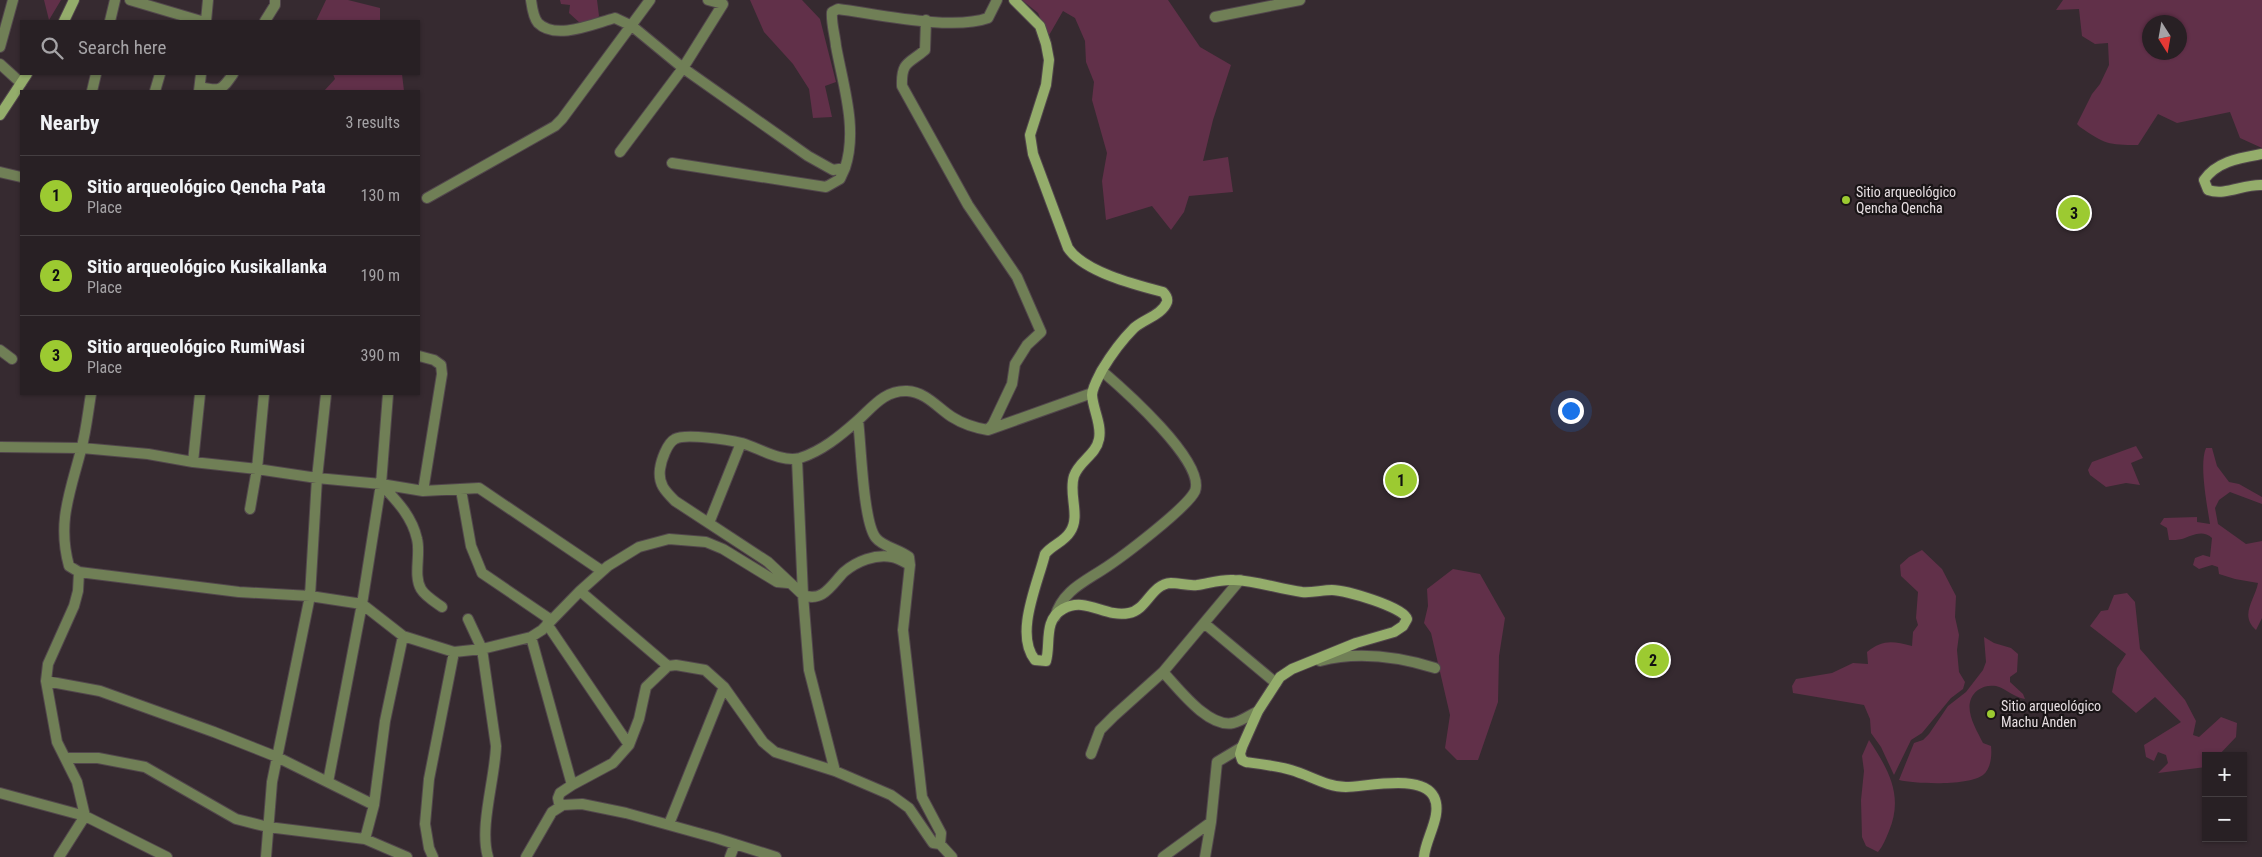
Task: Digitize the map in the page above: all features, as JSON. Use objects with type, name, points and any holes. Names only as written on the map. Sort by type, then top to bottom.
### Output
[{"type":"main road","points":[[64,20],[74,0]]},
{"type":"main road","points":[[1014,0],[1040,26],[1046,44],[1048,60],[1046,85],[1030,135],[1033,154],[1068,248],[1077,259],[1084,263],[1130,283],[1163,292],[1167,296],[1167,302],[1160,312],[1134,328],[1121,343],[1102,371],[1092,393],[1100,430],[1099,440],[1097,448],[1081,464],[1074,476],[1072,490],[1074,522],[1071,531],[1050,547],[1045,554],[1035,586],[1028,619],[1027,637],[1030,655],[1035,660],[1046,661],[1049,652],[1050,625],[1062,609],[1080,604],[1129,614],[1139,609],[1161,586],[1171,583],[1197,585],[1223,580],[1240,580],[1303,592],[1331,590],[1348,593],[1399,610],[1407,619],[1403,626],[1394,632],[1356,644],[1300,666],[1280,677],[1258,711],[1240,754],[1242,760],[1246,762],[1290,770],[1332,785],[1345,787],[1379,782],[1401,783],[1417,786],[1429,792],[1434,797],[1436,810],[1424,857]]},
{"type":"main road","points":[[0,114],[26,75]]},
{"type":"main road","points":[[2262,154],[2227,162],[2213,169],[2204,180],[2208,190],[2219,193],[2250,185],[2262,185]]},
{"type":"street","points":[[0,47],[13,0]]},
{"type":"street","points":[[110,20],[116,0]]},
{"type":"street","points":[[130,0],[180,19]]},
{"type":"street","points":[[206,20],[208,0]]},
{"type":"street","points":[[266,20],[275,5],[275,0]]},
{"type":"street","points":[[531,0],[532,12],[538,23],[552,30],[561,31],[615,18],[632,26],[683,68],[808,156],[833,170],[845,168]]},
{"type":"street","points":[[427,198],[555,126],[650,0]]},
{"type":"street","points":[[620,152],[683,68],[723,2],[708,0]]},
{"type":"street","points":[[672,163],[826,187],[840,179],[850,154],[847,99],[840,70],[832,12],[838,9],[958,23],[980,21],[988,18],[997,0]]},
{"type":"street","points":[[1215,17],[1300,0]]},
{"type":"street","points":[[926,20],[924,50],[907,62],[902,72],[902,86],[968,205],[1017,277],[1041,332],[1027,345],[1018,359],[1013,370],[1012,384],[993,424],[988,430]]},
{"type":"street","points":[[0,64],[21,83]]},
{"type":"street","points":[[92,90],[96,75]]},
{"type":"street","points":[[154,90],[160,75]]},
{"type":"street","points":[[200,89],[201,75]]},
{"type":"street","points":[[217,90],[224,87],[232,75]]},
{"type":"street","points":[[0,172],[20,177]]},
{"type":"street","points":[[0,350],[12,359]]},
{"type":"street","points":[[420,356],[434,360],[441,365],[442,374],[423,491]]},
{"type":"street","points":[[1055,616],[1058,604],[1066,594],[1106,567],[1169,518],[1190,499],[1195,490],[1196,477],[1190,463],[1170,436],[1102,371]]},
{"type":"street","points":[[910,565],[894,557],[870,558],[858,562],[844,573],[828,591],[819,596],[809,598],[803,596],[768,562],[675,501],[663,489],[660,480],[660,467],[668,446],[674,439],[686,436],[741,443],[778,457],[797,459],[816,452],[858,420],[880,398],[894,393],[908,391],[923,395],[954,418],[988,430],[1092,393]]},
{"type":"street","points":[[91,395],[82,448],[65,509],[64,547],[70,566],[79,572],[239,592],[310,596],[362,604],[403,636],[454,652],[482,649],[532,637],[602,571],[639,547],[669,539],[706,542],[723,549],[777,582],[788,583]]},
{"type":"street","points":[[193,462],[200,395]]},
{"type":"street","points":[[250,510],[257,469],[264,395]]},
{"type":"street","points":[[266,857],[272,782],[310,596],[326,395]]},
{"type":"street","points":[[328,782],[362,604],[381,484],[388,395]]},
{"type":"street","points":[[858,420],[867,510],[874,536],[880,542],[909,557],[910,565],[903,630],[922,797],[941,833],[940,844]]},
{"type":"street","points":[[709,523],[741,443]]},
{"type":"street","points":[[0,447],[82,448],[148,454],[193,462],[381,484],[423,491],[479,488],[602,571]]},
{"type":"street","points":[[797,459],[803,596],[809,670],[835,771]]},
{"type":"street","points":[[381,484],[402,507],[417,536],[419,551],[418,578],[421,589],[442,607]]},
{"type":"street","points":[[461,490],[471,546],[482,574],[549,622],[630,745]]},
{"type":"street","points":[[59,857],[85,816],[77,782],[67,758],[57,742],[46,681],[48,664],[74,606],[78,590],[79,572]]},
{"type":"street","points":[[1091,754],[1100,730],[1162,672],[1240,580]]},
{"type":"street","points":[[580,591],[668,666]]},
{"type":"street","points":[[468,619],[482,649],[496,746],[496,762],[484,840],[488,857]]},
{"type":"street","points":[[1204,623],[1276,683]]},
{"type":"street","points":[[365,839],[374,805],[385,721],[403,636]]},
{"type":"street","points":[[532,637],[572,785]]},
{"type":"street","points":[[434,857],[425,824],[430,779],[454,652]]},
{"type":"street","points":[[1300,666],[1330,658],[1364,655],[1435,668]]},
{"type":"street","points":[[562,804],[559,803],[558,798],[560,794],[572,785],[613,763],[630,745],[640,719],[646,687],[668,666],[676,665],[705,670],[724,687],[763,742],[784,755],[835,771],[891,794],[909,808],[933,844],[940,844],[952,857]]},
{"type":"street","points":[[1162,672],[1204,714],[1216,722],[1235,723],[1258,711]]},
{"type":"street","points":[[46,681],[100,692],[134,702],[277,757],[374,805]]},
{"type":"street","points":[[670,824],[724,687]]},
{"type":"street","points":[[1204,857],[1211,822],[1217,762],[1242,747]]},
{"type":"street","points":[[67,758],[98,758],[145,767],[236,819],[268,827],[365,839],[407,857]]},
{"type":"street","points":[[0,793],[85,816],[167,857]]},
{"type":"street","points":[[526,857],[552,812],[562,804],[582,804],[670,824],[776,857]]},
{"type":"street","points":[[1162,857],[1211,822]]},
{"type":"street","points":[[730,857],[735,844]]},
{"type":"shaded area","points":[[44,0],[61,0],[49,20]]},
{"type":"shaded area","points":[[326,0],[348,0],[380,8],[380,20],[316,20]]},
{"type":"shaded area","points":[[560,0],[597,0],[599,16],[596,20],[580,23],[569,13],[570,5],[561,4]]},
{"type":"shaded area","points":[[750,0],[802,0],[820,19],[836,82],[825,86],[832,117],[813,118],[809,89],[793,64],[764,32]]},
{"type":"shaded area","points":[[1022,0],[1168,0],[1200,47],[1231,65],[1213,120],[1203,161],[1228,157],[1233,192],[1189,196],[1184,212],[1171,230],[1152,206],[1106,220],[1102,181],[1107,153],[1092,100],[1094,82],[1086,62],[1085,41],[1075,18],[1063,11],[1048,37],[1038,13]]},
{"type":"shaded area","points":[[2063,0],[2262,0],[2262,148],[2240,138],[2230,112],[2177,123],[2158,114],[2138,145],[2113,144],[2101,140],[2080,127],[2077,124],[2109,65],[2108,43],[2095,44],[2082,36],[2079,9],[2056,10]]},
{"type":"shaded area","points":[[333,75],[402,75],[404,90],[325,90],[335,79]]},
{"type":"shaded area","points":[[2136,446],[2143,458],[2131,463],[2140,485],[2126,483],[2106,487],[2090,475],[2088,470],[2092,462]]},
{"type":"shaded area","points":[[2206,448],[2212,448],[2217,466],[2229,482],[2239,484],[2262,497],[2262,504],[2230,492],[2219,500],[2215,508],[2218,524],[2246,544],[2262,541],[2262,618],[2256,630],[2251,624],[2248,613],[2258,583],[2219,574],[2218,567],[2212,565],[2199,569],[2193,565],[2195,558],[2203,555],[2210,557],[2212,538],[2201,534],[2169,540],[2167,528],[2160,524],[2164,518],[2197,517],[2197,522],[2210,524],[2203,474]]},
{"type":"shaded area","points":[[1922,550],[1942,569],[1956,596],[1955,617],[1959,635],[1957,650],[1959,672],[1965,682],[1963,689],[1951,698],[1922,733],[1911,740],[1894,775],[1881,747],[1871,733],[1870,719],[1864,705],[1793,693],[1792,686],[1796,679],[1832,673],[1853,663],[1868,664],[1867,652],[1883,643],[1894,642],[1912,646],[1913,632],[1918,625],[1916,618],[1918,592],[1901,576],[1900,565],[1909,557]]},
{"type":"shaded area","points":[[1453,569],[1480,574],[1505,618],[1499,656],[1498,702],[1478,760],[1457,760],[1445,748],[1450,715],[1431,633],[1424,623],[1428,606],[1427,589]]},
{"type":"shaded area","points":[[2127,593],[2135,602],[2140,649],[2185,700],[2196,721],[2193,735],[2199,737],[2221,717],[2237,723],[2236,737],[2222,752],[2202,752],[2202,768],[2158,773],[2168,763],[2166,755],[2158,752],[2154,761],[2146,757],[2144,745],[2181,722],[2155,697],[2136,713],[2112,692],[2117,668],[2126,654],[2090,626],[2101,611],[2108,610],[2114,595]]},
{"type":"shaded area","points":[[1984,637],[1994,643],[2011,648],[2018,654],[2017,672],[2010,677],[2010,682],[2023,694],[2025,699],[1994,686],[1982,688],[1973,696],[1970,702],[1970,709],[1973,723],[1983,743],[1991,746],[1991,758],[1988,769],[1976,779],[1966,781],[1929,783],[1899,780],[1914,743],[1923,740],[1929,734],[1948,706],[1966,692],[1983,670],[1986,662]]},
{"type":"shaded area","points":[[1869,740],[1888,772],[1892,783],[1895,806],[1889,831],[1878,852],[1866,846],[1862,837],[1861,800],[1864,771],[1862,756]]},
{"type":"place","name":"Sitio arqueológico Qencha Qencha","points":[[1846,200]]},
{"type":"place","name":"Sitio arqueológico RumiWasi","points":[[2074,213]]},
{"type":"place","name":"Sitio arqueológico Qencha Pata","points":[[1401,480]]},
{"type":"place","name":"Sitio arqueológico Kusikallanka","points":[[1653,660]]},
{"type":"place","name":"Sitio arqueológico Machu Anden","points":[[1991,714]]}]
